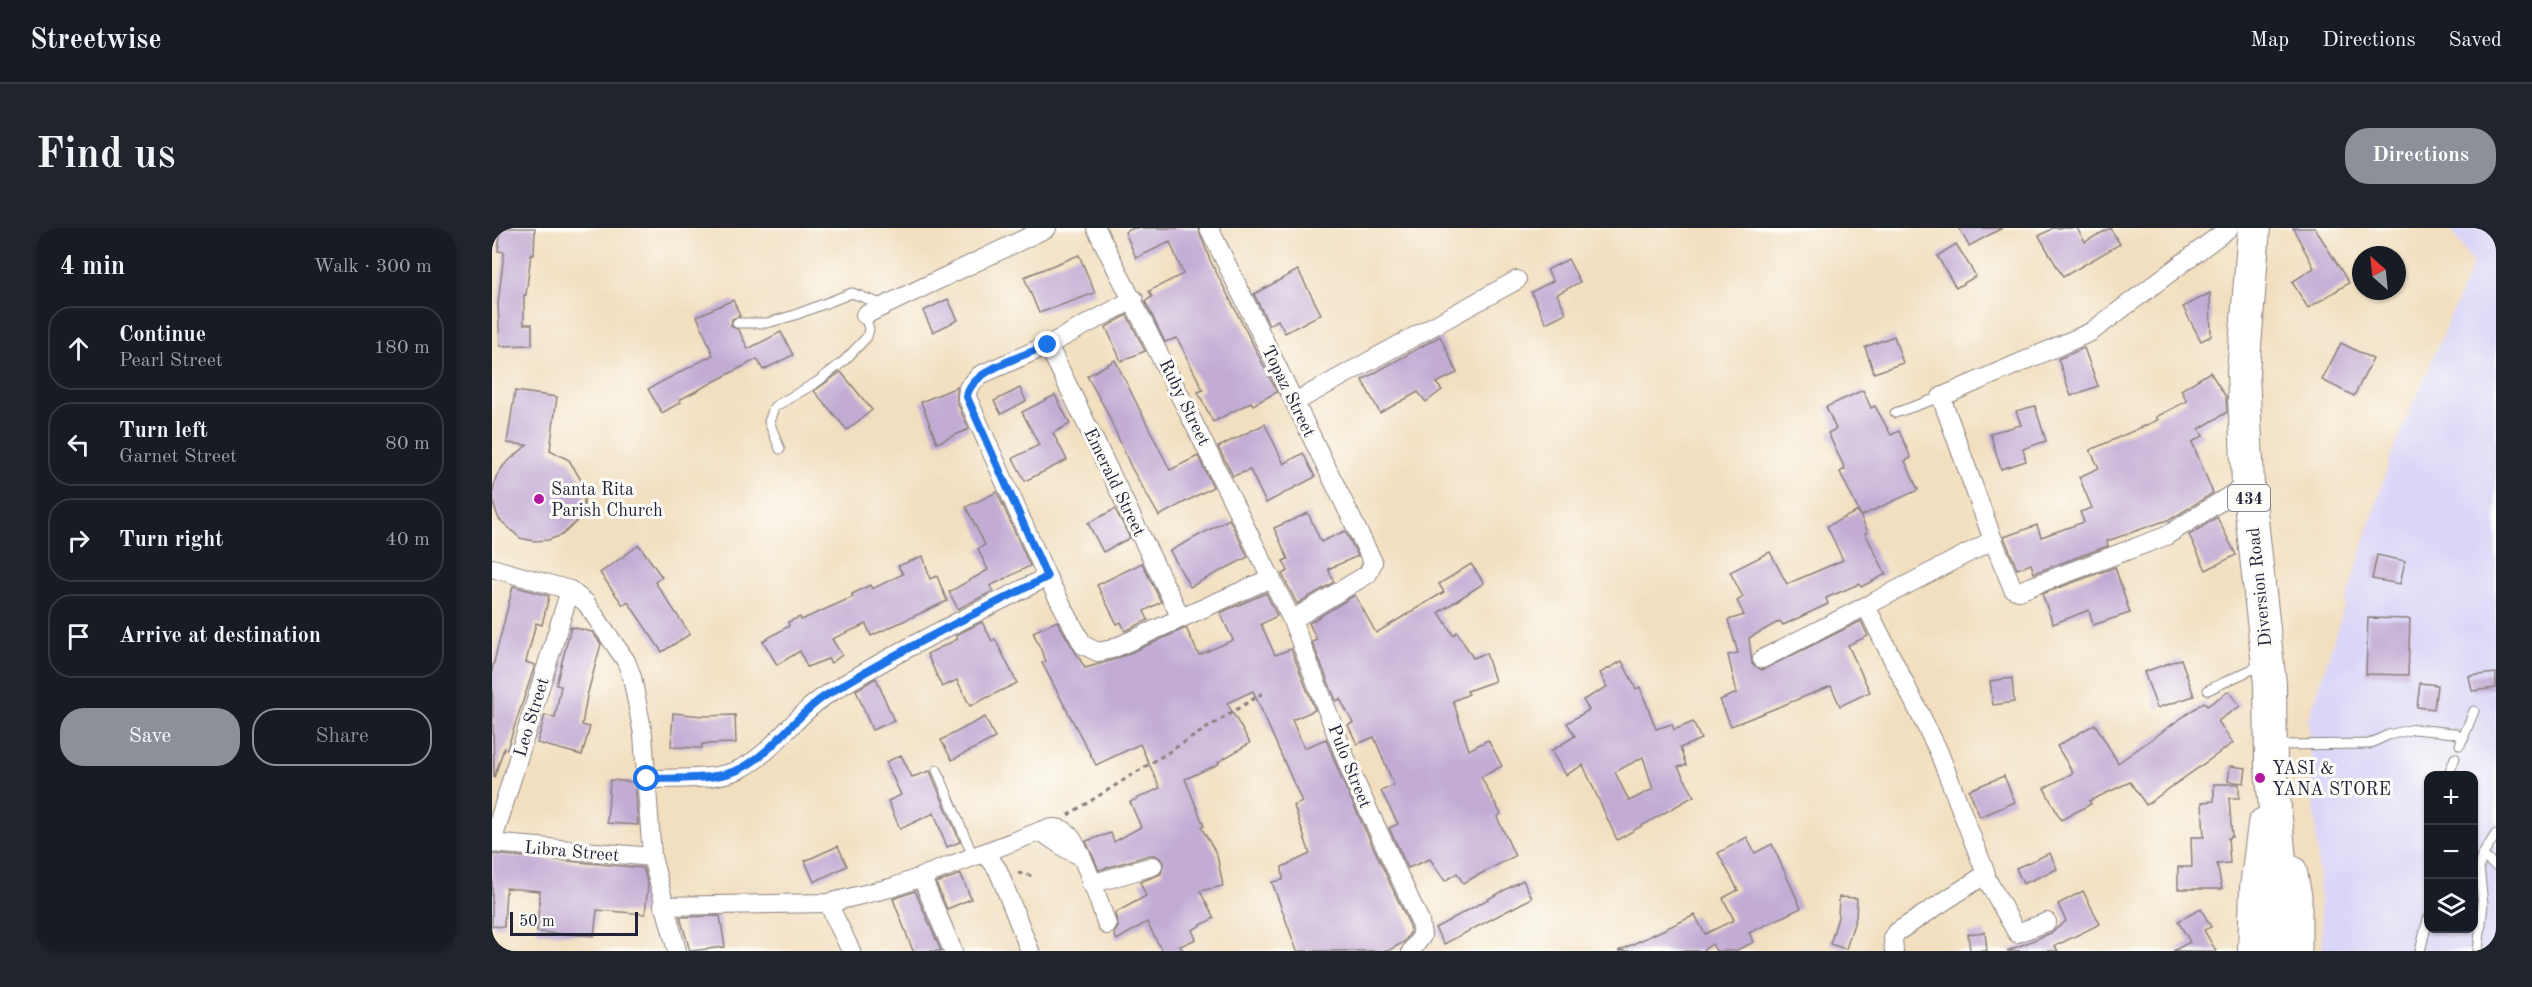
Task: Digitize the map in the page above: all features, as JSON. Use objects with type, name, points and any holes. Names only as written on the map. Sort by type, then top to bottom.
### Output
[{"type":"highway","name":"Diversion Road","points":[[2254,228],[2243,373],[2248,484],[2268,662],[2270,756]]},
{"type":"highway","name":"434","points":[[2254,951],[2256,888],[2270,756]]},
{"type":"highway","name":"434","points":[[2270,756],[2283,891],[2280,951]]},
{"type":"main road","name":"Diversion Road","points":[[2240,951],[2244,892],[2270,756]]},
{"type":"main road","name":"Diversion Road","points":[[2270,756],[2298,896],[2298,951]]},
{"type":"street","points":[[865,315],[1047,228]]},
{"type":"street","name":"Ruby Street","points":[[1096,228],[1134,299],[1271,578]]},
{"type":"street","name":"Topaz Street","points":[[1209,228],[1373,562],[1368,574],[1292,620]]},
{"type":"street","points":[[2229,228],[2091,332],[1941,397],[1993,540],[2013,589],[2019,591],[2166,536],[2248,484]]},
{"type":"street","points":[[1295,402],[1517,280]]},
{"type":"street","points":[[1134,299],[1048,345],[980,375],[968,388],[967,397],[1047,577],[1083,645],[1091,651],[1104,651],[1271,578]]},
{"type":"street","name":"Emerald Street","points":[[1048,345],[1181,618]]},
{"type":"street","points":[[1762,659],[1993,540]]},
{"type":"street","points":[[492,568],[570,591],[586,603],[626,661],[632,677],[644,734],[652,857],[676,951]]},
{"type":"street","points":[[647,779],[727,774],[742,768],[767,750],[824,697],[909,647],[1047,577]]},
{"type":"street","name":"Pulo Street","points":[[1271,578],[1292,620],[1353,777],[1420,921],[1422,936],[1411,951]]},
{"type":"street","name":"Leo Street","points":[[492,843],[570,591]]},
{"type":"street","points":[[1866,606],[1938,750],[1986,870],[1985,876],[2017,933],[2047,922]]},
{"type":"street","points":[[663,906],[828,903],[885,890],[922,878],[1043,830],[1068,850],[1081,856],[1107,925]]},
{"type":"street","name":"Libra Street","points":[[492,843],[652,857]]},
{"type":"street","points":[[977,855],[990,859],[998,870],[1030,951]]},
{"type":"street","points":[[1092,884],[1153,866]]},
{"type":"street","points":[[1893,945],[1897,932],[1985,876]]},
{"type":"street","points":[[922,878],[953,951]]},
{"type":"street","points":[[828,903],[851,951]]},
{"type":"lane","points":[[737,323],[767,323],[795,315],[852,292],[875,304],[884,304]]},
{"type":"lane","points":[[780,449],[769,422],[774,408],[817,382],[844,361],[867,337],[869,329],[865,315]]},
{"type":"lane","points":[[1895,413],[1941,397]]},
{"type":"lane","points":[[2208,690],[2268,662]]},
{"type":"lane","points":[[2270,756],[2369,744],[2388,735],[2414,729],[2454,733],[2462,741],[2474,711]]},
{"type":"lane","points":[[2450,771],[2455,758]]},
{"type":"lane","points":[[937,770],[977,855]]},
{"type":"lane","points":[[2478,951],[2483,904],[2479,867],[2482,856],[2496,834]]},
{"type":"lane","points":[[2482,856],[2496,866]]},
{"type":"lane","points":[[2420,951],[2424,933]]},
{"type":"path","points":[[1043,830],[1263,693]]},
{"type":"shaded area","points":[[2450,228],[2496,228],[2496,951],[2323,951],[2309,719],[2392,453],[2473,264]]},
{"type":"building","points":[[501,228],[535,228],[534,255],[531,254],[526,295],[524,295],[524,324],[532,324],[532,345],[500,346],[498,304],[504,252],[498,251]]},
{"type":"building","points":[[1134,228],[1198,228],[1210,260],[1277,392],[1253,405],[1251,402],[1213,422],[1198,392],[1203,390],[1177,338],[1165,342],[1145,301],[1152,297],[1149,291],[1183,274],[1170,242],[1136,258],[1125,232]]},
{"type":"building","points":[[1959,228],[2002,228],[1969,246]]},
{"type":"building","points":[[2053,228],[2077,228],[2085,242],[2110,228],[2120,244],[2063,277],[2039,236]]},
{"type":"building","points":[[2293,228],[2315,228],[2349,283],[2308,308],[2292,282],[2314,268]]},
{"type":"building","points":[[1956,244],[1976,276],[1956,288],[1937,256]]},
{"type":"building","points":[[1079,255],[1095,293],[1039,313],[1024,277]]},
{"type":"building","points":[[1568,259],[1580,282],[1557,294],[1566,313],[1546,323],[1531,292],[1553,281],[1547,270]]},
{"type":"building","points":[[1298,270],[1321,314],[1285,333],[1278,320],[1269,325],[1254,294]]},
{"type":"building","points":[[2210,293],[2211,336],[2201,341],[2183,307]]},
{"type":"building","points":[[948,299],[958,320],[933,332],[923,311]]},
{"type":"building","points":[[733,300],[740,316],[732,319],[731,326],[739,330],[748,349],[781,332],[793,355],[763,370],[757,359],[679,400],[681,402],[662,413],[648,389],[713,355],[697,316]]},
{"type":"building","points":[[1127,315],[1145,351],[1121,361],[1106,327]]},
{"type":"building","points":[[1440,336],[1457,373],[1436,383],[1442,390],[1426,402],[1418,392],[1380,413],[1362,380]]},
{"type":"building","points":[[1894,336],[1903,363],[1874,373],[1865,347]]},
{"type":"building","points":[[2341,343],[2373,359],[2354,396],[2322,380]]},
{"type":"building","points":[[2084,348],[2098,386],[2071,396],[2058,359]]},
{"type":"building","points":[[1115,360],[1170,470],[1198,456],[1213,487],[1159,516],[1131,467],[1106,410],[1087,376]]},
{"type":"building","points":[[841,372],[872,410],[847,430],[814,391]]},
{"type":"building","points":[[2210,372],[2226,397],[2227,412],[2199,429],[2203,436],[2192,442],[2213,493],[2173,518],[2107,541],[2108,546],[2034,573],[2031,564],[2017,569],[2004,537],[2037,525],[2041,537],[2084,522],[2080,512],[2092,508],[2079,477],[2099,468],[2090,450],[2158,420],[2156,417],[2187,401],[2181,390]]},
{"type":"building","points":[[957,387],[957,402],[969,429],[937,443],[921,402]]},
{"type":"building","points":[[1020,388],[1026,401],[1001,414],[994,401]]},
{"type":"building","points":[[1863,390],[1871,408],[1875,406],[1891,435],[1899,431],[1911,458],[1905,461],[1918,490],[1861,516],[1840,472],[1845,469],[1828,433],[1836,429],[1826,407]]},
{"type":"building","name":"Santa Rita Parish Church","points":[[515,391],[557,397],[550,450],[569,460],[584,485],[584,504],[576,522],[562,535],[548,540],[534,541],[520,538],[499,519],[494,506],[493,491],[496,477],[504,465],[527,445],[507,443]]},
{"type":"building","points":[[1055,395],[1070,424],[1053,433],[1067,460],[1025,481],[1013,458],[1039,445],[1022,412]]},
{"type":"building","points":[[2035,406],[2046,441],[2023,449],[2026,461],[2001,469],[1990,433],[2021,425],[2016,411]]},
{"type":"building","points":[[1265,424],[1284,464],[1303,453],[1315,477],[1266,503],[1250,470],[1233,476],[1218,447]]},
{"type":"building","points":[[997,492],[1030,566],[990,586],[993,591],[958,609],[949,592],[988,570],[978,549],[985,545],[966,507]]},
{"type":"building","points":[[1115,509],[1130,538],[1103,552],[1088,523]]},
{"type":"building","points":[[1858,511],[1868,532],[1865,533],[1886,574],[1861,587],[1859,584],[1826,598],[1828,604],[1783,625],[1780,621],[1749,638],[1752,664],[1762,670],[1861,621],[1868,636],[1848,645],[1870,692],[1840,706],[1831,686],[1731,726],[1720,700],[1737,693],[1728,655],[1738,653],[1728,620],[1744,615],[1737,601],[1743,597],[1730,572],[1770,552],[1787,584],[1843,560],[1827,526]]},
{"type":"building","points":[[1308,513],[1321,542],[1345,531],[1358,556],[1328,569],[1334,582],[1297,604],[1282,574],[1288,571],[1283,561],[1288,559],[1274,528]]},
{"type":"building","points":[[2217,517],[2236,555],[2206,570],[2189,535]]},
{"type":"building","points":[[1229,519],[1248,557],[1190,587],[1170,551]]},
{"type":"building","points":[[639,545],[662,577],[655,582],[690,634],[662,652],[628,602],[623,605],[600,573]]},
{"type":"building","points":[[2377,555],[2405,561],[2400,584],[2372,579]]},
{"type":"building","points":[[923,556],[930,579],[937,576],[947,601],[871,636],[866,624],[832,639],[842,655],[831,663],[828,659],[807,667],[800,651],[777,665],[763,641],[789,626],[788,622],[800,617],[801,620],[853,597],[852,594],[870,585],[872,589],[903,574],[898,566]]},
{"type":"building","points":[[1142,563],[1161,602],[1144,611],[1148,620],[1125,631],[1121,622],[1117,624],[1097,585]]},
{"type":"building","points":[[1471,564],[1484,583],[1439,612],[1453,635],[1457,632],[1473,658],[1486,653],[1495,681],[1467,691],[1469,694],[1453,701],[1469,750],[1488,740],[1502,766],[1481,777],[1501,814],[1497,817],[1515,856],[1463,883],[1457,873],[1445,881],[1430,859],[1408,868],[1389,828],[1398,824],[1381,791],[1394,785],[1374,737],[1357,744],[1348,725],[1353,723],[1340,699],[1336,701],[1312,642],[1317,640],[1309,623],[1355,595],[1376,633],[1444,592],[1439,584]]},
{"type":"building","points":[[2115,567],[2130,613],[2093,625],[2089,610],[2053,624],[2042,594]]},
{"type":"building","points":[[513,586],[549,596],[542,625],[536,623],[526,662],[535,665],[507,749],[504,748],[494,778],[492,670]]},
{"type":"building","points":[[1266,593],[1277,616],[1261,624],[1275,655],[1291,649],[1315,710],[1292,720],[1304,748],[1326,739],[1343,782],[1409,924],[1410,933],[1404,942],[1388,951],[1297,951],[1272,882],[1283,880],[1282,867],[1310,854],[1294,806],[1302,802],[1253,691],[1227,703],[1250,743],[1218,762],[1219,764],[1185,779],[1204,826],[1201,827],[1217,855],[1223,886],[1200,891],[1214,918],[1192,930],[1196,939],[1180,946],[1183,951],[1162,951],[1147,922],[1117,940],[1114,934],[1118,927],[1115,913],[1146,896],[1140,882],[1161,874],[1164,862],[1156,855],[1150,855],[1099,870],[1086,841],[1111,833],[1114,842],[1141,827],[1130,802],[1160,788],[1140,744],[1096,765],[1042,663],[1046,661],[1033,632],[1057,621],[1085,668],[1116,659],[1186,628],[1199,655],[1233,640],[1220,613]]},
{"type":"building","points":[[2368,618],[2410,619],[2408,675],[2366,674]]},
{"type":"building","points":[[982,622],[992,641],[995,639],[1017,683],[970,706],[957,680],[942,687],[927,654],[958,639],[956,635]]},
{"type":"building","points":[[571,627],[592,632],[601,644],[582,725],[590,727],[582,755],[537,743],[545,715],[555,718],[561,686],[556,685]]},
{"type":"building","points":[[2181,659],[2194,696],[2157,708],[2144,672]]},
{"type":"building","points":[[1622,661],[1636,689],[1640,687],[1656,729],[1672,724],[1674,730],[1693,722],[1701,739],[1680,748],[1686,765],[1678,767],[1694,796],[1617,840],[1583,765],[1566,775],[1551,751],[1575,736],[1567,723],[1589,710],[1583,700],[1607,687],[1600,673]],"holes":[[[1643,757],[1653,789],[1629,801],[1615,772]]]},
{"type":"building","points":[[2496,673],[2496,688],[2472,691],[2469,676]]},
{"type":"building","points":[[876,678],[894,721],[872,730],[856,690]]},
{"type":"building","points":[[2012,678],[2014,702],[1993,705],[1990,681]]},
{"type":"building","points":[[2420,683],[2437,685],[2434,709],[2417,707]]},
{"type":"building","points":[[2229,691],[2240,706],[2218,721],[2233,743],[2146,805],[2130,782],[2089,801],[2091,804],[2061,820],[2044,788],[2073,773],[2057,746],[2095,724],[2118,763],[2204,702],[2207,706]]},
{"type":"building","points":[[673,713],[703,716],[735,715],[736,743],[702,744],[702,748],[671,747]]},
{"type":"building","points":[[985,717],[995,738],[952,760],[941,740]]},
{"type":"building","points":[[901,755],[912,777],[930,771],[960,842],[947,847],[934,813],[900,829],[888,801],[901,795],[886,762]]},
{"type":"building","points":[[2230,766],[2246,768],[2244,783],[2228,781]]},
{"type":"building","points":[[2004,776],[2015,802],[1980,817],[1969,790]]},
{"type":"building","points":[[610,780],[635,782],[638,825],[607,823]]},
{"type":"building","points":[[2214,784],[2239,784],[2239,798],[2229,798],[2232,837],[2228,838],[2230,863],[2217,864],[2222,889],[2178,889],[2178,867],[2192,867],[2191,837],[2204,837],[2202,802],[2214,801]]},
{"type":"building","points":[[1747,837],[1755,853],[1772,844],[1801,908],[1749,933],[1754,942],[1735,951],[1716,951],[1712,944],[1702,951],[1618,951],[1695,915],[1705,934],[1734,920],[1723,898],[1738,890],[1718,853]]},
{"type":"building","points":[[838,846],[847,866],[814,882],[805,861]]},
{"type":"building","points":[[2050,853],[2057,869],[2023,884],[2016,868]]},
{"type":"building","points":[[492,854],[643,868],[648,885],[645,914],[597,910],[594,936],[537,932],[540,891],[506,888],[504,927],[492,926]]},
{"type":"building","points":[[961,874],[971,899],[947,909],[936,883]]},
{"type":"building","points":[[1523,880],[1532,898],[1444,944],[1435,928]]},
{"type":"building","points":[[915,891],[941,951],[913,951],[893,899]]},
{"type":"building","points":[[2083,891],[2100,924],[2055,946],[2058,951],[2007,951],[2051,933],[2066,921],[2058,904]]},
{"type":"building","points":[[1839,897],[1857,898],[1856,917],[1846,949],[1830,944],[1838,917]]},
{"type":"building","points":[[2201,909],[2211,927],[2204,930],[2216,951],[2173,951],[2190,942],[2178,921]]},
{"type":"building","points":[[720,916],[725,947],[690,951],[680,917]]},
{"type":"building","points":[[1985,932],[1987,951],[1970,951],[1968,934]]},
{"type":"place","name":"Santa Rita Parish Church","points":[[539,499]]},
{"type":"place","name":"YASI & YANA STORE","points":[[2260,778]]},
{"type":"route","points":[[647,779],[727,774],[742,768],[767,750],[805,711],[824,697],[909,647],[1047,577],[967,397],[968,388],[980,375],[1048,345]]}]
